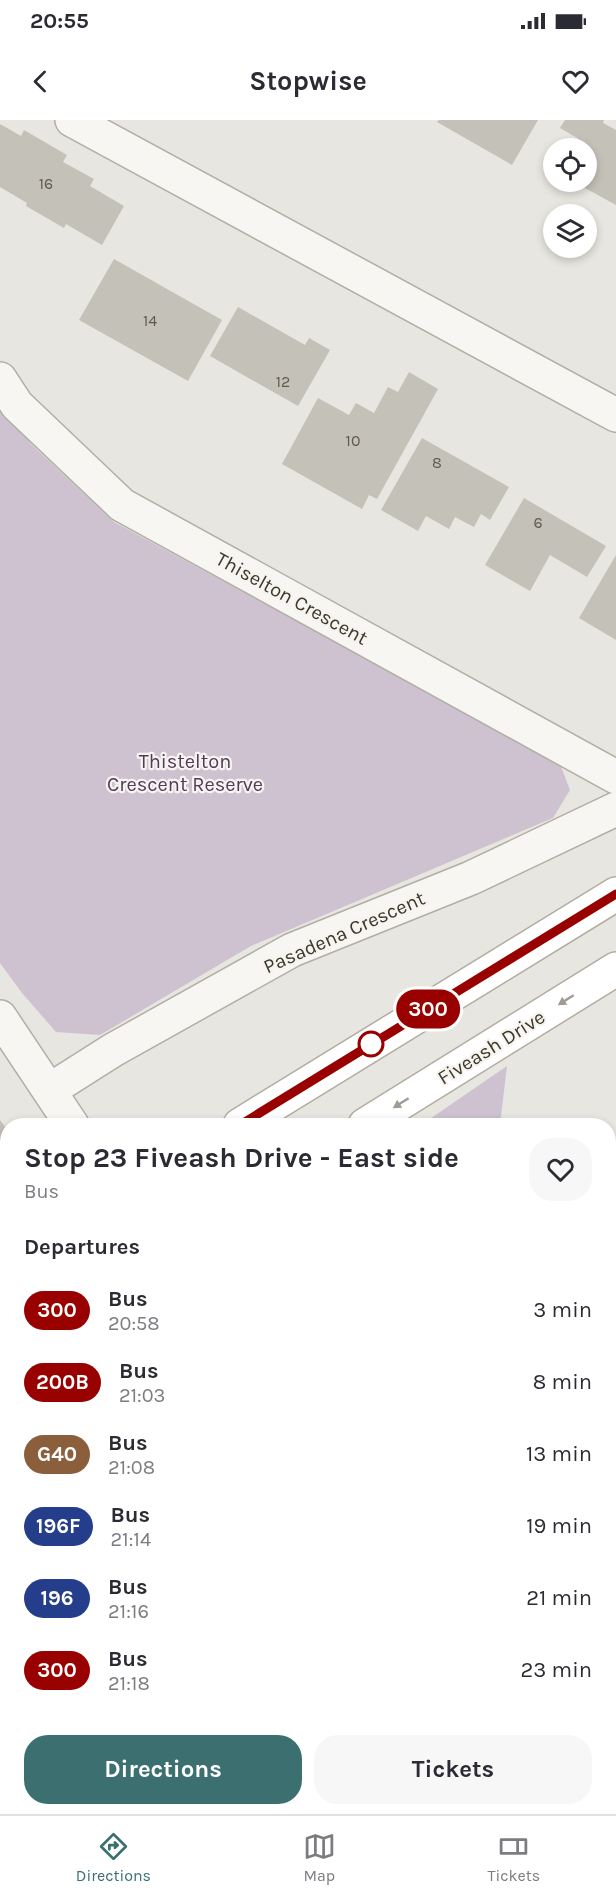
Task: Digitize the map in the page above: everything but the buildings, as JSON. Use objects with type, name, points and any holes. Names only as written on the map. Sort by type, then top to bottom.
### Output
[{"type":"main road","points":[[251,1118],[616,894]]},
{"type":"main road","name":"Fiveash Drive","points":[[376,1118],[616,969]]},
{"type":"street","points":[[72,120],[616,414]]},
{"type":"street","name":"Thiselton Crescent","points":[[0,379],[17,405],[122,505],[616,777]]},
{"type":"street","name":"Pasadena Crescent","points":[[50,1090],[113,1050],[292,950],[471,878],[616,810]]},
{"type":"street","points":[[0,1017],[68,1118]]},
{"type":"green space","name":"Thistelton Crescent Reserve","points":[[0,400],[30,443],[114,522],[560,764],[570,790],[553,818],[251,946],[100,1035],[56,1032],[22,993],[0,963]]},
{"type":"green space","points":[[507,1066],[501,1118],[431,1118]]},
{"type":"bus line","name":"300","points":[[251,1118],[616,894]]}]
